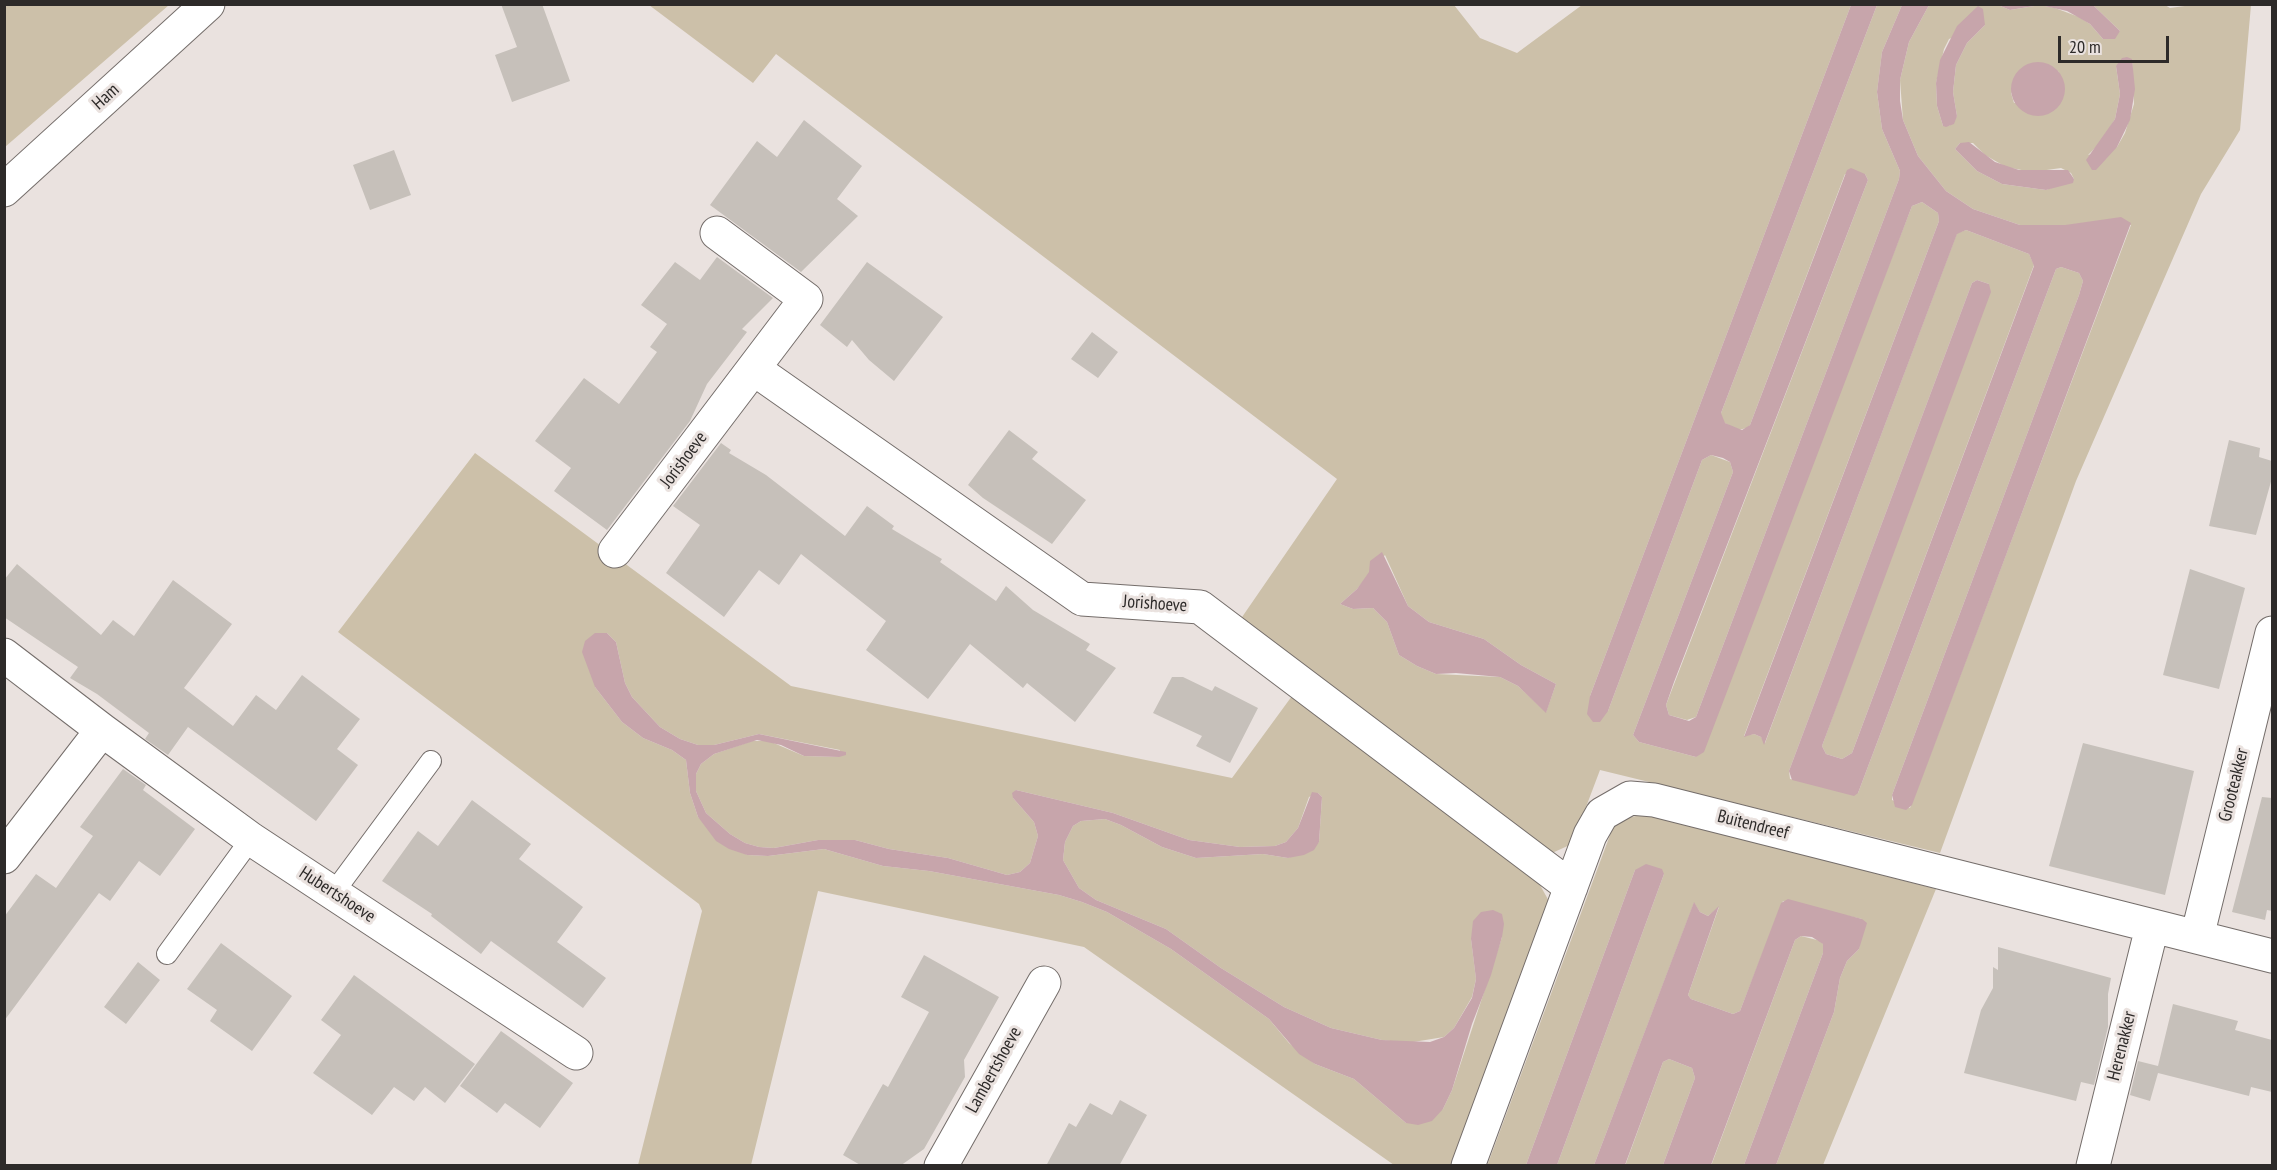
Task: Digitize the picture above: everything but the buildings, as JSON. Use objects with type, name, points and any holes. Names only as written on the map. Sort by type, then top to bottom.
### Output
[{"type":"street","name":"Ham","points":[[4,190],[208,4]]},
{"type":"street","name":"Jorishoeve","points":[[615,551],[806,299],[717,233]]},
{"type":"street","name":"Jorishoeve","points":[[754,369],[1082,599],[1200,607],[1571,887]]},
{"type":"street","name":"Grooteakker","points":[[2197,937],[2272,634]]},
{"type":"street","name":"Hubertshoeve","points":[[4,655],[251,839],[576,1053]]},
{"type":"street","points":[[4,857],[102,730]]},
{"type":"street","name":"Buitendreef","points":[[1468,1166],[1590,835],[1602,814],[1630,798],[1654,800],[2272,956]]},
{"type":"street","name":"Herenakker","points":[[2093,1166],[2152,927]]},
{"type":"street","name":"Lambertshoeve","points":[[949,1163],[1044,982]]},
{"type":"lane","points":[[334,892],[431,761]]},
{"type":"lane","points":[[167,954],[251,839]]},
{"type":"shaded area","points":[[5,4],[169,4],[169,5],[5,147]]},
{"type":"shaded area","points":[[649,5],[1454,5],[1480,38],[1517,53],[1582,5],[1851,5],[1590,696],[1608,711],[1702,460],[1711,455],[1730,462],[1733,472],[1633,735],[1639,742],[1696,757],[1912,206],[1922,202],[1938,213],[1939,221],[1744,736],[1754,734],[1761,737],[1765,743],[1957,233],[1966,230],[2029,254],[2034,265],[1852,753],[1842,759],[1826,754],[1822,746],[1989,284],[1977,280],[1972,283],[1789,771],[1790,779],[1858,793],[2056,269],[2061,267],[2079,273],[2083,281],[2079,295],[1892,795],[1892,800],[1910,808],[2131,225],[2020,225],[1973,209],[1946,191],[1918,156],[1903,120],[1900,80],[1909,42],[1929,5],[1998,5],[2010,10],[2040,5],[2079,17],[2090,24],[2103,39],[2120,31],[2093,5],[2165,5],[2170,8],[2192,5],[2251,5],[2240,130],[2201,194],[2076,481],[1940,853],[1600,770],[1572,844],[1552,853],[1240,620],[1337,479],[776,54],[753,83]],"holes":[[[1985,25],[1967,43],[1956,65],[1953,92],[1957,116],[1949,126],[1943,126],[1937,106],[1936,83],[1944,49],[1949,39]],[[2132,60],[2134,104],[2125,133],[2117,147],[2088,155],[2101,142],[2115,119],[2120,94],[2116,66]],[[2058,71],[2064,90],[2014,103],[2011,93]],[[1960,143],[1973,143],[1985,155],[2006,167],[2032,172],[2061,168],[2071,173],[2074,179],[2046,190],[2002,184],[1977,171],[1955,149]],[[1385,555],[1408,606],[1429,622],[1484,639],[1521,665],[1556,684],[1546,712],[1518,686],[1500,677],[1436,674],[1417,666],[1399,655],[1387,622],[1373,608],[1353,609],[1340,604],[1357,589]]]},
{"type":"shaded area","points":[[1851,5],[1877,5],[1721,413],[1725,423],[1742,430],[1750,425],[1847,170],[1851,168],[1865,174],[1868,180],[1674,682],[1666,705],[1669,715],[1689,721],[1696,717],[1899,179],[1900,171],[1882,129],[1877,92],[1882,52],[1902,5],[1929,5],[1909,42],[1900,80],[1900,101],[1903,120],[1918,156],[1946,191],[1973,209],[2020,225],[2065,225],[2121,217],[2131,223],[1912,805],[1906,810],[1895,807],[1892,795],[2079,295],[2083,281],[2079,273],[2061,267],[2056,269],[1858,793],[1854,796],[1792,780],[1789,771],[1972,283],[1977,280],[1989,284],[1991,292],[1822,746],[1826,754],[1842,759],[1852,753],[2034,266],[2029,254],[1966,230],[1957,234],[1764,745],[1761,737],[1754,734],[1744,737],[1939,221],[1938,213],[1922,202],[1912,206],[1704,752],[1696,757],[1639,742],[1633,735],[1733,472],[1730,462],[1723,458],[1711,455],[1702,460],[1608,711],[1600,722],[1593,722],[1587,714],[1590,696]]},
{"type":"shaded area","points":[[1877,5],[1902,5],[1882,52],[1877,92],[1882,129],[1900,171],[1899,179],[1696,717],[1687,720],[1669,715],[1666,705],[1868,180],[1865,174],[1845,174],[1750,425],[1738,430],[1721,421],[1721,413]]},
{"type":"shaded area","points":[[1998,5],[2040,5],[2010,10]]},
{"type":"shaded area","points":[[2040,5],[2093,5],[2120,31],[2115,39],[2103,39],[2090,24],[2067,11]]},
{"type":"shaded area","points":[[1978,6],[1983,9],[1985,25],[1967,43],[1956,65],[1953,92],[1957,116],[1954,124],[1946,127],[1943,126],[1937,106],[1936,83],[1940,60],[1957,26]]},
{"type":"shaded area","points":[[2122,58],[2132,59],[2135,89],[2130,120],[2117,147],[2096,170],[2092,170],[2086,160],[2115,119],[2120,94],[2116,66]]},
{"type":"shaded area","points":[[2038,62],[2048,64],[2057,70],[2063,79],[2065,89],[2063,99],[2057,108],[2048,114],[2038,116],[2028,114],[2019,108],[2013,99],[2011,89],[2013,79],[2019,70],[2028,64]]},
{"type":"shaded area","points":[[1969,142],[1995,162],[2019,170],[2068,170],[2074,179],[2073,183],[2046,190],[2002,184],[1977,171],[1955,149],[1960,143]]},
{"type":"shaded area","points":[[475,453],[791,686],[1232,778],[1292,696],[1535,876],[1550,903],[1453,1165],[1394,1165],[1084,947],[818,891],[751,1165],[638,1165],[702,911],[699,904],[338,632]],"holes":[[[595,633],[607,633],[616,642],[625,683],[632,697],[660,727],[680,739],[698,745],[714,745],[759,734],[840,750],[839,757],[804,756],[769,741],[752,741],[714,754],[701,764],[696,774],[696,791],[706,813],[730,834],[745,843],[759,847],[774,848],[818,840],[855,840],[889,849],[948,858],[1007,875],[1020,872],[1030,863],[1038,836],[1034,822],[1013,798],[1016,790],[1113,813],[1189,840],[1240,847],[1275,846],[1286,842],[1298,828],[1309,797],[1318,793],[1322,797],[1319,842],[1288,858],[1263,854],[1196,858],[1162,847],[1105,819],[1081,821],[1073,826],[1065,842],[1063,860],[1079,888],[1096,900],[1166,929],[1221,968],[1284,1007],[1331,1028],[1382,1040],[1407,1043],[1444,1037],[1454,1028],[1472,997],[1476,979],[1471,939],[1502,937],[1452,1090],[1443,1109],[1406,1123],[1354,1079],[1315,1064],[1289,1043],[1269,1019],[1171,949],[1107,912],[1082,902],[1059,895],[929,871],[883,866],[824,849],[768,856],[747,855],[698,817],[690,793],[686,760],[672,750],[643,738],[622,722],[595,687]]]},
{"type":"shaded area","points":[[1382,552],[1408,606],[1429,622],[1484,639],[1521,665],[1556,684],[1546,713],[1518,686],[1500,677],[1456,673],[1436,674],[1417,666],[1399,655],[1387,622],[1373,608],[1353,609],[1340,604],[1357,589],[1369,572],[1370,561]]},
{"type":"shaded area","points":[[595,633],[607,633],[616,642],[625,683],[632,697],[660,727],[680,739],[698,745],[714,745],[759,734],[846,752],[846,755],[839,757],[804,756],[781,745],[757,740],[714,754],[701,764],[696,774],[696,791],[706,813],[730,834],[745,843],[759,847],[774,848],[818,840],[855,840],[889,849],[948,858],[1007,875],[1020,872],[1030,863],[1038,836],[1034,822],[1013,798],[1012,793],[1016,790],[1113,813],[1189,840],[1240,847],[1275,846],[1286,842],[1298,828],[1312,792],[1318,793],[1322,797],[1319,842],[1314,850],[1304,855],[1288,858],[1263,854],[1196,858],[1162,847],[1105,819],[1081,821],[1073,826],[1065,842],[1063,860],[1079,888],[1096,900],[1166,929],[1221,968],[1284,1007],[1331,1028],[1382,1040],[1430,1042],[1444,1037],[1454,1028],[1472,998],[1476,979],[1471,939],[1473,921],[1481,912],[1493,910],[1502,914],[1504,924],[1502,937],[1491,975],[1472,1024],[1452,1090],[1443,1109],[1432,1121],[1418,1125],[1406,1123],[1354,1079],[1315,1064],[1299,1054],[1269,1019],[1171,949],[1107,912],[1082,902],[1059,895],[929,871],[883,866],[824,849],[768,856],[747,855],[729,849],[716,841],[698,817],[690,793],[686,760],[672,750],[643,738],[622,722],[595,687],[582,652],[585,641]]},
{"type":"shaded area","points":[[1644,814],[1936,889],[1823,1165],[1776,1165],[1834,1012],[1840,978],[1847,961],[1859,949],[1862,919],[1783,901],[1740,1011],[1733,1014],[1691,999],[1688,995],[1719,907],[1708,916],[1700,912],[1694,903],[1594,1165],[1557,1165],[1664,874],[1635,870],[1526,1165],[1487,1166],[1613,827],[1620,820]]},
{"type":"shaded area","points":[[1646,864],[1662,869],[1664,874],[1557,1165],[1526,1165],[1635,870]]},
{"type":"shaded area","points":[[1788,899],[1862,919],[1867,923],[1859,949],[1847,961],[1840,978],[1834,1012],[1776,1165],[1744,1165],[1823,953],[1823,944],[1812,937],[1801,936],[1795,940],[1711,1165],[1663,1165],[1695,1078],[1692,1068],[1669,1059],[1663,1062],[1625,1165],[1594,1165],[1694,902],[1700,912],[1708,916],[1719,906],[1688,995],[1691,999],[1733,1014],[1740,1011],[1781,903]]},
{"type":"shaded area","points":[[1801,936],[1821,941],[1825,947],[1744,1165],[1711,1166],[1795,940]]},
{"type":"shaded area","points":[[1669,1059],[1692,1068],[1695,1078],[1663,1165],[1625,1166],[1663,1062]]}]
